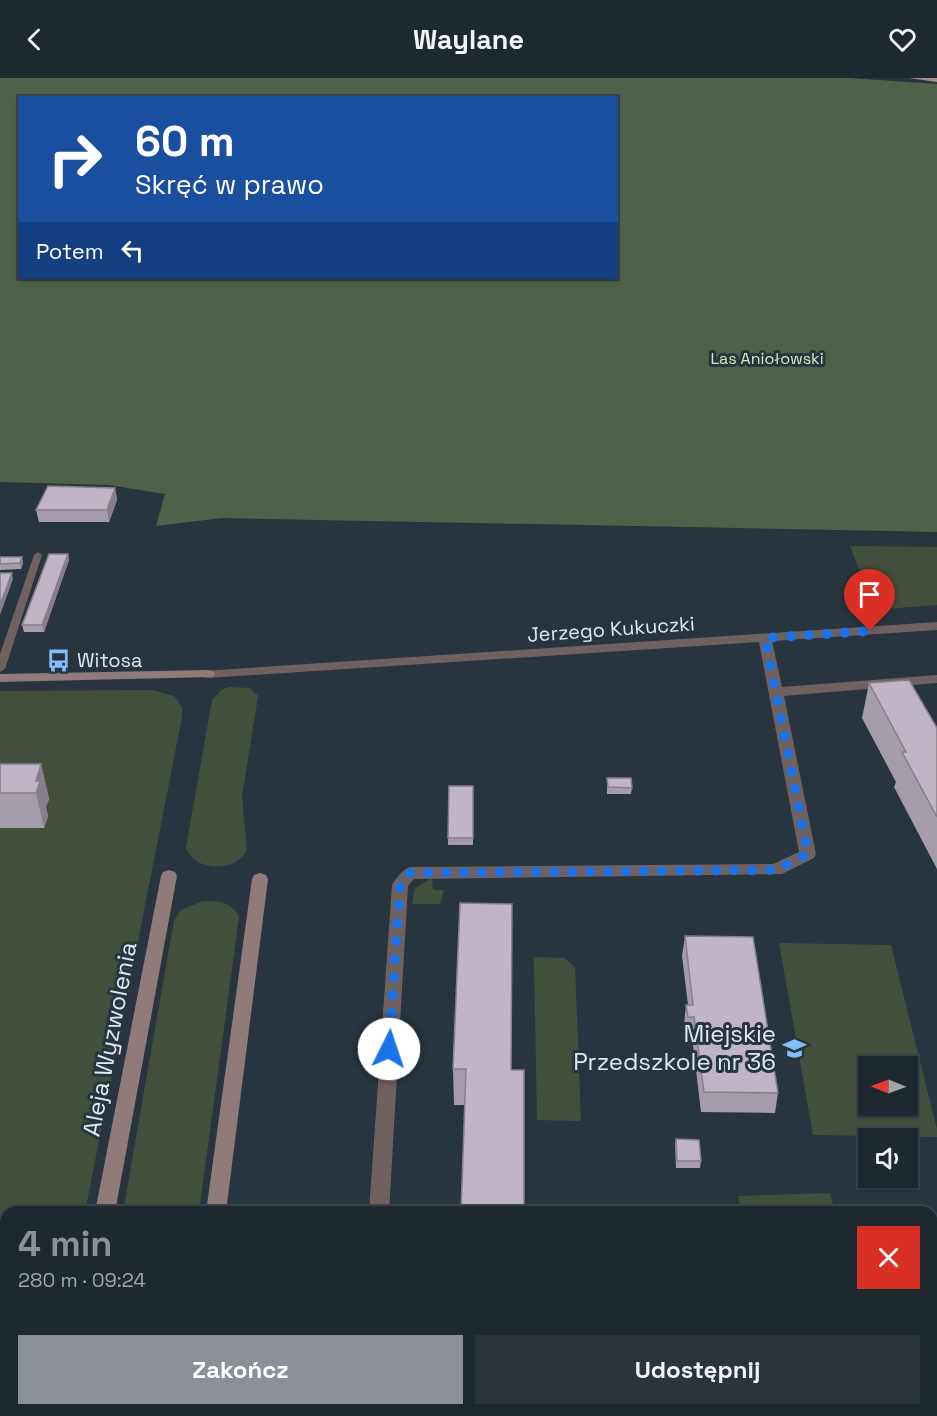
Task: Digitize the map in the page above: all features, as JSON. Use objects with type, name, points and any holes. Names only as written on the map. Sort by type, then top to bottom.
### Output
[{"type":"main road","points":[[913,78],[937,80]]},
{"type":"street","name":"Jerzego Kukuczki","points":[[0,678],[288,670],[937,626]]},
{"type":"street","points":[[379,1206],[400,885],[410,873],[776,870],[808,854],[765,638]]},
{"type":"street","points":[[776,692],[937,679]]},
{"type":"street","name":"Aleja Wyzwolenia","points":[[106,1206],[169,876]]},
{"type":"street","points":[[217,1206],[260,879]]},
{"type":"lane","points":[[0,669],[38,555]]},
{"type":"green space","name":"Las Aniołowski","points":[[0,78],[849,78],[937,84],[937,532],[222,518],[156,526],[165,494],[109,485],[0,482]]},
{"type":"green space","points":[[850,546],[937,547],[937,605],[860,611],[852,591],[867,589]]},
{"type":"green space","points":[[229,687],[250,688],[258,696],[242,797],[247,850],[242,858],[234,863],[225,866],[205,865],[190,855],[186,847],[212,700],[221,690]]},
{"type":"green space","points":[[152,690],[174,696],[182,707],[182,717],[86,1206],[0,1206],[0,691]]},
{"type":"green space","points":[[432,878],[433,890],[444,890],[440,904],[412,904],[415,888]]},
{"type":"green space","points":[[203,901],[214,901],[229,905],[239,917],[200,1206],[124,1206],[174,920],[181,910]]},
{"type":"green space","points":[[779,943],[891,945],[937,1129],[937,1137],[918,1137],[918,1128],[858,1128],[858,1136],[813,1135]]},
{"type":"green space","points":[[534,957],[564,958],[575,967],[581,1121],[537,1120]]},
{"type":"green space","points":[[830,1193],[833,1206],[740,1206],[738,1196]]},
{"type":"building","points":[[48,486],[115,488],[107,510],[36,510]]},
{"type":"building","points":[[49,554],[68,554],[42,625],[22,625]]},
{"type":"building","points":[[0,557],[22,557],[20,563],[0,564]]},
{"type":"building","points":[[0,573],[12,573],[0,605]]},
{"type":"building","points":[[909,680],[937,728],[937,817],[869,683]]},
{"type":"building","points":[[0,764],[41,764],[36,781],[40,781],[36,793],[0,793]]},
{"type":"building","points":[[607,778],[631,778],[632,788],[608,787]]},
{"type":"building","points":[[449,786],[473,786],[473,838],[448,838]]},
{"type":"building","points":[[460,903],[512,904],[511,1070],[524,1070],[524,1206],[461,1206],[466,1069],[453,1069]]},
{"type":"building","points":[[685,936],[753,937],[778,1093],[704,1092],[694,1017],[688,1017],[686,1005],[693,1005]]},
{"type":"building","points":[[676,1139],[699,1140],[701,1161],[677,1161]]},
{"type":"place","name":"Witosa","points":[[59,660]]},
{"type":"place","name":"Miejskie Przedszkole nr 36","points":[[794,1048]]},
{"type":"route","points":[[389,1049],[400,885],[410,873],[776,870],[808,854],[765,638],[870,631]]}]
